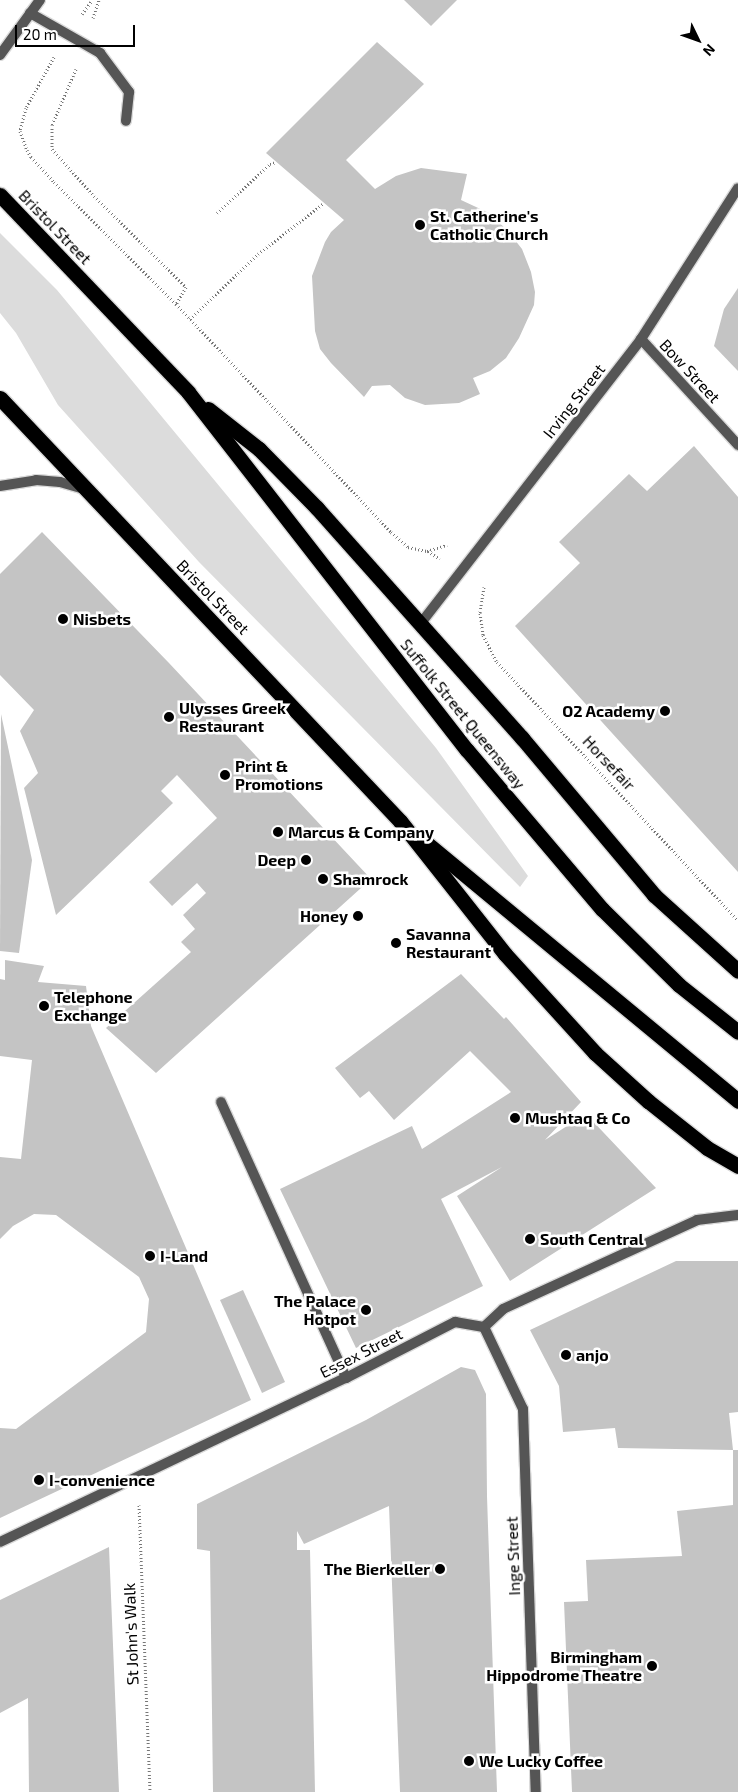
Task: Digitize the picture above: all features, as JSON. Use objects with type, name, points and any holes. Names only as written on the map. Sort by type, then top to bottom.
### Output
[{"type":"highway","name":"Bristol Street","points":[[0,195],[188,392]]},
{"type":"highway","points":[[188,392],[259,449],[318,508],[421,623],[654,895],[738,970]]},
{"type":"highway","name":"Suffolk Street Queensway","points":[[188,392],[467,750],[602,909],[679,985],[738,1032]]},
{"type":"highway","name":"Bristol Street","points":[[0,398],[400,821]]},
{"type":"highway","points":[[400,821],[738,1101]]},
{"type":"highway","points":[[400,821],[505,954],[595,1053],[648,1101],[707,1148],[738,1166]]},
{"type":"street","points":[[0,55],[40,0]]},
{"type":"street","points":[[30,13],[100,54],[129,92],[126,121]]},
{"type":"street","name":"Irving Street","points":[[421,623],[437,605],[641,339],[738,188]]},
{"type":"street","name":"Bow Street","points":[[641,339],[738,444]]},
{"type":"street","points":[[0,486],[36,480],[60,482],[88,490]]},
{"type":"street","points":[[221,1102],[346,1378]]},
{"type":"street","points":[[484,1327],[503,1309],[642,1244],[697,1220],[738,1215]]},
{"type":"street","name":"Essex Street","points":[[0,1542],[346,1378],[456,1322],[484,1327]]},
{"type":"street","name":"Inge Street","points":[[484,1327],[523,1409],[536,1792]]},
{"type":"path","points":[[91,25],[99,0]]},
{"type":"path","points":[[52,59],[26,108],[20,131],[31,157],[176,304],[391,532],[408,547],[427,551],[456,543]]},
{"type":"path","points":[[77,68],[52,125],[52,149],[94,196],[186,286],[176,304]]},
{"type":"path","points":[[217,213],[270,164],[276,162]]},
{"type":"path","points":[[190,319],[258,254],[324,203]]},
{"type":"path","name":"Horsefair","points":[[486,581],[480,613],[483,635],[496,662],[738,920]]},
{"type":"path","name":"St John's Walk","points":[[138,1476],[150,1792]]},
{"type":"shaded area","points":[[0,233],[57,290],[436,748],[528,876],[520,887],[199,562],[58,405],[16,333],[0,313]]},
{"type":"building","points":[[404,0],[457,0],[431,26]]},
{"type":"building","name":"St. Catherine's Catholic Church","points":[[377,42],[424,84],[346,160],[375,189],[396,176],[421,168],[467,174],[461,200],[489,213],[507,230],[522,249],[531,272],[535,292],[534,305],[519,338],[506,358],[490,371],[473,378],[480,394],[459,403],[425,405],[405,398],[390,385],[372,386],[364,397],[320,349],[315,331],[312,276],[325,242],[331,232],[344,220],[266,153]]},
{"type":"building","points":[[738,288],[738,371],[714,346],[724,309]]},
{"type":"building","name":"O2 Academy","points":[[694,446],[738,497],[738,872],[515,626],[580,563],[559,542],[629,474],[647,491]]},
{"type":"building","points":[[42,532],[169,663],[371,879],[156,1073],[106,1028],[191,952],[181,942],[195,929],[183,915],[206,893],[197,883],[172,906],[149,882],[217,818],[177,775],[161,791],[173,803],[56,915],[24,788],[38,773],[20,731],[34,710],[0,675],[0,574]]},
{"type":"building","points":[[1,714],[32,860],[19,953],[0,951]]},
{"type":"building","name":"I-Land","points":[[5,960],[44,966],[38,982],[86,986],[91,1026],[251,1400],[0,1518],[0,1428],[16,1429],[146,1332],[149,1299],[139,1277],[56,1215],[34,1214],[13,1226],[0,1239],[0,1157],[21,1159],[32,1060],[0,1056],[0,979],[5,980]]},
{"type":"building","points":[[461,974],[504,1019],[506,1017],[581,1102],[545,1140],[586,1114],[656,1188],[510,1281],[457,1196],[502,1167],[441,1199],[483,1286],[356,1348],[280,1189],[412,1126],[422,1149],[511,1092],[470,1051],[394,1120],[369,1091],[360,1098],[335,1068]]},
{"type":"building","points":[[676,1261],[738,1261],[738,1412],[729,1413],[733,1450],[618,1448],[615,1428],[563,1432],[559,1386],[530,1330]]},
{"type":"building","points":[[243,1290],[285,1382],[262,1393],[220,1300]]},
{"type":"building","points":[[461,1367],[475,1370],[486,1394],[487,1496],[497,1792],[400,1792],[389,1506],[304,1544],[297,1531],[297,1550],[310,1550],[315,1792],[213,1792],[210,1551],[197,1549],[197,1504],[366,1420]]},
{"type":"building","name":"Birmingham Hippodrome Theatre","points":[[733,1450],[738,1450],[738,1792],[572,1792],[564,1602],[588,1601],[586,1560],[682,1556],[677,1511],[733,1505]]},
{"type":"building","points":[[109,1547],[119,1792],[29,1792],[28,1698],[0,1713],[0,1600]]},
{"type":"place","name":"St. Catherine's Catholic Church","points":[[420,225]]},
{"type":"place","name":"Nisbets","points":[[63,619]]},
{"type":"place","name":"O2 Academy","points":[[665,711]]},
{"type":"place","name":"Ulysses Greek Restaurant","points":[[169,717]]},
{"type":"place","name":"Print & Promotions","points":[[225,775]]},
{"type":"place","name":"Marcus & Company","points":[[278,832]]},
{"type":"place","name":"Deep","points":[[306,860]]},
{"type":"place","name":"Shamrock","points":[[323,879]]},
{"type":"place","name":"Honey","points":[[358,916]]},
{"type":"place","name":"Savanna Restaurant","points":[[396,943]]},
{"type":"place","name":"Telephone Exchange","points":[[44,1006]]},
{"type":"place","name":"Mushtaq & Co","points":[[515,1118]]},
{"type":"place","name":"South Central","points":[[530,1239]]},
{"type":"place","name":"I-Land","points":[[150,1256]]},
{"type":"place","name":"The Palace Hotpot","points":[[366,1310]]},
{"type":"place","name":"anjo","points":[[566,1355]]},
{"type":"place","name":"I-convenience","points":[[39,1480]]},
{"type":"place","name":"The Bierkeller","points":[[440,1569]]},
{"type":"place","name":"Birmingham Hippodrome Theatre","points":[[652,1666]]},
{"type":"place","name":"We Lucky Coffee","points":[[469,1761]]}]
